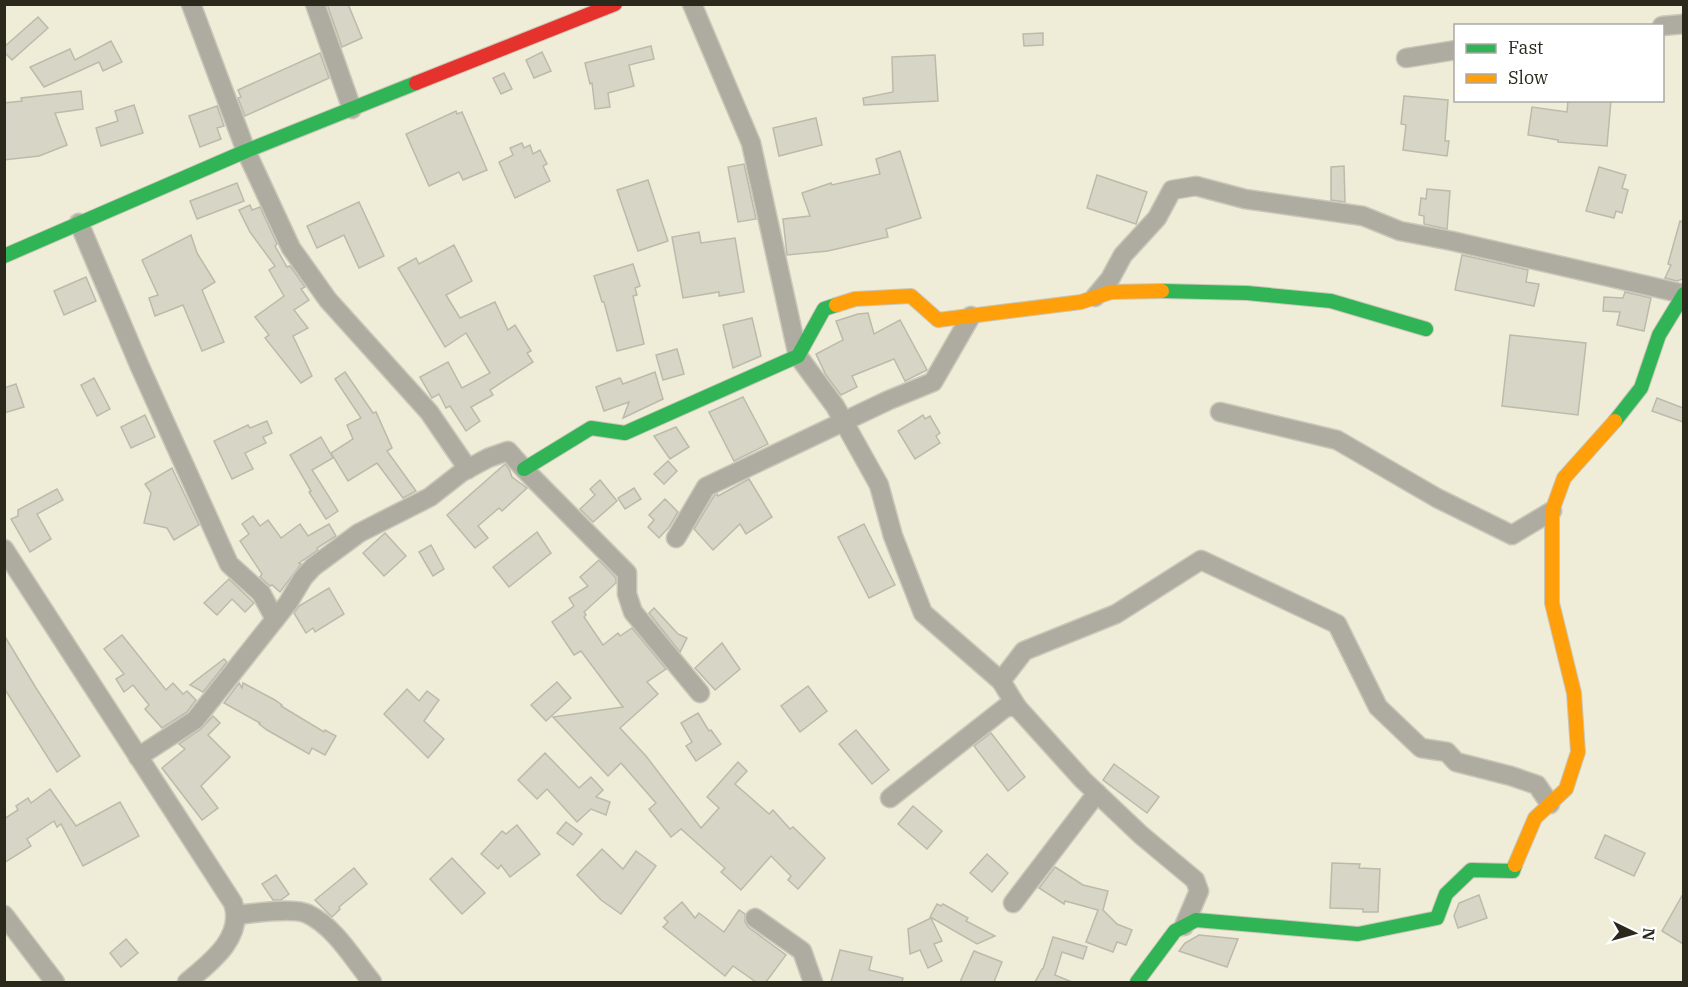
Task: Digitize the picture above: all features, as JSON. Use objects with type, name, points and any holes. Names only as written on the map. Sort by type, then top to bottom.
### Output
[{"type":"street","points":[[191,4],[246,151],[291,248],[328,300],[429,412],[468,469]]},
{"type":"street","points":[[315,4],[352,109]]},
{"type":"street","points":[[4,256],[246,151],[615,4]]},
{"type":"street","points":[[692,4],[751,142],[798,356],[836,406],[879,485],[892,536],[923,613],[1000,681],[1017,707],[1097,794],[1195,880],[1199,891],[1184,926]]},
{"type":"street","points":[[1664,26],[1683,24]]},
{"type":"street","points":[[1406,58],[1454,50]]},
{"type":"street","points":[[1095,297],[1110,279],[1123,255],[1157,218],[1172,190],[1196,186],[1245,199],[1363,216],[1400,231],[1683,294],[1659,335],[1641,388],[1604,436],[1564,478],[1552,511],[1552,603],[1574,693],[1578,752],[1566,789],[1535,818],[1513,871],[1471,870],[1446,894],[1437,918],[1358,934],[1196,920],[1175,931],[1137,982]]},
{"type":"street","points":[[79,223],[140,367],[229,564],[261,593],[275,619]]},
{"type":"street","points":[[524,470],[591,428],[626,433],[798,356],[824,309],[855,299],[911,296],[938,320],[1081,302],[1111,292],[1247,293],[1331,301],[1426,329]]},
{"type":"street","points":[[676,538],[706,487],[933,382],[971,316]]},
{"type":"street","points":[[1220,412],[1337,440],[1437,498],[1512,535],[1552,511]]},
{"type":"street","points":[[138,757],[195,720],[288,603],[303,578],[313,567],[358,533],[430,497],[468,469],[508,451],[524,470],[627,573],[627,594],[633,612],[700,693]]},
{"type":"street","points":[[6,555],[233,903],[237,915],[234,932],[214,959],[187,982]]},
{"type":"street","points":[[1000,681],[1024,651],[1116,614],[1201,560],[1337,624],[1378,707],[1420,748],[1447,752],[1456,762],[1537,785],[1551,804]]},
{"type":"street","points":[[890,798],[1006,707],[1017,707]]},
{"type":"street","points":[[1013,903],[1097,794]]},
{"type":"street","points":[[237,915],[268,911],[306,913],[333,932],[372,982]]},
{"type":"street","points":[[4,915],[55,982]]},
{"type":"street","points":[[755,918],[802,951],[813,982]]},
{"type":"building","points":[[327,4],[348,4],[362,38],[342,47]]},
{"type":"building","points":[[38,17],[48,28],[12,60],[4,52],[4,47]]},
{"type":"building","points":[[1043,33],[1043,45],[1024,46],[1023,34]]},
{"type":"building","points":[[111,41],[122,62],[103,71],[99,62],[44,87],[30,67],[70,49],[75,60]]},
{"type":"building","points":[[651,46],[654,59],[629,65],[634,86],[608,93],[610,107],[595,109],[592,83],[590,84],[585,63]]},
{"type":"building","points":[[542,52],[551,71],[534,78],[526,60]]},
{"type":"building","points":[[320,53],[329,78],[245,116],[238,98],[241,97],[238,90]]},
{"type":"building","points":[[935,55],[938,101],[864,105],[863,98],[893,92],[892,57]]},
{"type":"building","points":[[504,73],[512,89],[501,94],[493,78]]},
{"type":"building","points":[[81,91],[83,109],[55,113],[67,145],[39,156],[4,160],[4,103],[22,101],[21,98]]},
{"type":"building","points":[[1404,96],[1448,100],[1445,141],[1449,141],[1447,156],[1403,150],[1406,125],[1401,124]]},
{"type":"building","points":[[1568,102],[1611,102],[1607,146],[1558,142],[1558,140],[1528,135],[1532,107],[1567,112]]},
{"type":"building","points":[[134,105],[143,133],[101,146],[96,128],[118,121],[115,111]]},
{"type":"building","points":[[217,106],[224,126],[217,128],[221,139],[200,147],[189,116]]},
{"type":"building","points":[[456,111],[457,114],[462,112],[487,170],[463,180],[459,172],[429,186],[406,134]]},
{"type":"building","points":[[816,118],[822,145],[779,156],[773,128]]},
{"type":"building","points":[[522,143],[524,148],[530,145],[533,154],[540,150],[547,164],[543,166],[550,181],[515,198],[499,162],[513,155],[510,148]]},
{"type":"building","points":[[900,151],[921,218],[886,229],[888,237],[828,251],[787,255],[783,219],[810,216],[802,193],[831,183],[832,185],[880,174],[876,159]]},
{"type":"building","points":[[744,164],[756,219],[738,222],[728,167]]},
{"type":"building","points":[[1344,166],[1345,202],[1331,200],[1331,167]]},
{"type":"building","points":[[1599,167],[1626,175],[1622,188],[1628,190],[1622,213],[1616,211],[1614,218],[1586,211]]},
{"type":"building","points":[[1097,175],[1147,192],[1136,224],[1087,208]]},
{"type":"building","points":[[648,180],[668,241],[638,251],[617,190]]},
{"type":"building","points":[[237,183],[244,201],[197,219],[190,201]]},
{"type":"building","points":[[1427,189],[1450,191],[1447,229],[1424,224],[1424,216],[1419,215],[1421,198],[1426,199]]},
{"type":"building","points":[[359,202],[384,256],[359,268],[344,235],[317,248],[307,226]]},
{"type":"building","points":[[250,205],[252,210],[260,207],[277,244],[275,246],[287,267],[290,266],[305,287],[301,289],[309,300],[294,310],[308,328],[293,336],[312,376],[301,383],[265,338],[269,335],[255,317],[284,296],[269,270],[275,266],[250,232],[239,210]]},
{"type":"building","points":[[1680,221],[1683,222],[1683,279],[1677,281],[1665,278],[1671,265],[1668,264]]},
{"type":"building","points":[[699,232],[701,243],[735,238],[744,292],[719,296],[719,292],[683,298],[672,237]]},
{"type":"building","points":[[191,235],[197,253],[215,282],[202,290],[224,342],[202,351],[183,305],[155,316],[149,298],[158,295],[142,260]]},
{"type":"building","points":[[454,245],[472,281],[446,295],[460,318],[495,302],[508,330],[515,325],[531,351],[527,353],[533,362],[490,390],[493,395],[471,407],[480,421],[466,431],[450,406],[446,408],[439,394],[432,398],[420,377],[448,362],[462,388],[490,373],[466,333],[445,347],[398,268],[416,258],[419,264]]},
{"type":"building","points":[[1462,255],[1528,270],[1526,282],[1539,284],[1534,306],[1455,290]]},
{"type":"building","points":[[633,264],[640,286],[635,288],[637,295],[633,296],[644,344],[617,351],[604,302],[602,302],[594,276]]},
{"type":"building","points":[[86,277],[96,301],[64,315],[54,291]]},
{"type":"building","points":[[1625,292],[1651,298],[1644,331],[1617,325],[1620,312],[1603,311],[1604,297],[1623,298]]},
{"type":"building","points":[[868,313],[874,334],[900,320],[927,370],[905,381],[894,359],[852,376],[857,387],[841,395],[826,375],[816,354],[843,340],[836,321]]},
{"type":"building","points":[[752,318],[761,356],[733,368],[723,325]]},
{"type":"building","points":[[1510,335],[1586,343],[1578,415],[1502,406]]},
{"type":"building","points":[[677,349],[684,374],[663,380],[656,355]]},
{"type":"building","points":[[345,372],[373,413],[376,412],[392,448],[387,451],[416,491],[403,498],[377,463],[348,481],[331,453],[353,439],[347,425],[361,418],[335,379]]},
{"type":"building","points":[[655,372],[663,399],[623,418],[629,402],[604,411],[596,387],[620,378],[623,384]]},
{"type":"building","points":[[94,378],[110,409],[97,416],[81,385]]},
{"type":"building","points":[[16,384],[24,407],[4,413],[4,388]]},
{"type":"building","points":[[743,397],[768,444],[734,461],[709,412]]},
{"type":"building","points":[[1657,398],[1683,408],[1683,422],[1652,411]]},
{"type":"building","points":[[145,415],[155,437],[131,448],[121,427]]},
{"type":"building","points":[[923,415],[925,419],[930,416],[940,433],[936,436],[940,443],[915,459],[898,431]]},
{"type":"building","points":[[267,421],[272,433],[263,437],[266,443],[245,453],[253,469],[232,479],[214,441],[248,425],[250,428]]},
{"type":"building","points":[[676,427],[689,447],[670,459],[654,436]]},
{"type":"building","points":[[321,437],[333,458],[312,470],[338,511],[326,519],[290,455]]},
{"type":"building","points":[[668,461],[677,471],[664,484],[654,474]]},
{"type":"building","points":[[505,464],[512,477],[527,488],[502,511],[499,508],[478,526],[488,538],[475,548],[447,515]]},
{"type":"building","points":[[172,468],[199,525],[174,540],[167,528],[144,523],[151,493],[145,484]]},
{"type":"building","points":[[749,479],[772,517],[746,534],[740,524],[713,550],[694,529],[714,496]]},
{"type":"building","points":[[600,480],[617,501],[593,522],[580,509],[595,495],[590,489]]},
{"type":"building","points":[[634,488],[641,499],[625,509],[618,498]]},
{"type":"building","points":[[57,489],[63,500],[37,514],[51,539],[30,552],[11,519],[18,516],[18,510]]},
{"type":"building","points":[[665,499],[678,512],[659,538],[648,527],[654,520],[649,515]]},
{"type":"building","points":[[253,516],[260,526],[268,520],[281,538],[300,524],[308,536],[329,524],[336,536],[299,563],[301,564],[280,592],[260,577],[262,574],[240,541],[249,534],[242,524]]},
{"type":"building","points":[[864,524],[895,585],[869,598],[838,537]]},
{"type":"building","points":[[537,532],[551,553],[509,587],[493,567]]},
{"type":"building","points":[[385,533],[406,556],[384,576],[363,553]]},
{"type":"building","points":[[431,545],[444,569],[433,576],[419,552]]},
{"type":"building","points":[[599,560],[616,578],[616,583],[584,612],[586,615],[584,617],[603,645],[618,633],[620,636],[632,628],[666,669],[647,682],[658,694],[620,728],[646,756],[701,828],[719,808],[707,797],[738,762],[747,771],[735,784],[769,814],[773,810],[790,829],[793,827],[825,858],[798,889],[788,880],[791,876],[771,856],[741,890],[721,872],[725,868],[681,829],[671,837],[649,809],[656,803],[621,763],[608,776],[553,717],[623,707],[581,651],[574,655],[552,622],[574,606],[569,598],[588,586],[580,577]]},
{"type":"building","points":[[229,579],[254,603],[245,612],[232,599],[217,615],[204,603]]},
{"type":"building","points":[[329,588],[344,614],[315,632],[313,628],[306,633],[294,613],[299,606]]},
{"type":"building","points":[[654,608],[678,634],[687,638],[680,652],[649,613]]},
{"type":"building","points":[[4,635],[80,756],[57,772],[4,688]]},
{"type":"building","points":[[122,635],[166,690],[173,683],[183,694],[187,691],[196,700],[187,712],[162,728],[145,709],[149,705],[133,685],[124,692],[116,679],[124,674],[104,649]]},
{"type":"building","points":[[722,643],[740,669],[715,690],[695,668]]},
{"type":"building","points":[[224,659],[227,662],[203,692],[190,685]]},
{"type":"building","points":[[557,682],[571,698],[546,721],[531,705]]},
{"type":"building","points":[[239,683],[242,688],[243,683],[275,700],[324,732],[325,730],[336,736],[325,755],[312,748],[309,754],[224,703]]},
{"type":"building","points":[[808,686],[827,711],[800,732],[781,706]]},
{"type":"building","points":[[407,689],[419,701],[427,691],[439,700],[424,721],[444,739],[428,758],[384,714]]},
{"type":"building","points":[[698,713],[709,731],[711,730],[721,744],[696,761],[686,746],[692,742],[681,723]]},
{"type":"building","points":[[213,716],[220,723],[208,735],[230,757],[201,786],[218,808],[202,820],[162,768],[185,749],[179,744],[201,729]]},
{"type":"building","points":[[856,730],[889,770],[872,784],[839,744]]},
{"type":"building","points":[[991,733],[1025,777],[1008,791],[974,746]]},
{"type":"building","points":[[545,753],[579,788],[591,777],[603,790],[596,797],[610,802],[606,815],[591,809],[577,822],[547,789],[537,799],[518,780]]},
{"type":"building","points":[[1114,764],[1159,797],[1147,813],[1103,780]]},
{"type":"building","points":[[50,789],[76,826],[120,802],[139,836],[83,866],[61,824],[57,827],[54,821],[27,839],[31,846],[4,863],[4,819],[18,810],[16,806],[28,798],[31,803]]},
{"type":"building","points":[[913,806],[942,831],[927,849],[898,824]]},
{"type":"building","points":[[566,822],[582,834],[573,845],[557,833]]},
{"type":"building","points":[[517,825],[540,854],[510,877],[501,865],[498,869],[481,854],[502,831],[506,834]]},
{"type":"building","points":[[1605,835],[1645,853],[1634,876],[1595,858]]},
{"type":"building","points":[[602,849],[623,869],[636,851],[656,866],[621,914],[601,900],[577,875]]},
{"type":"building","points":[[987,854],[1008,873],[992,892],[970,873]]},
{"type":"building","points":[[452,858],[485,893],[462,914],[430,879]]},
{"type":"building","points":[[1332,863],[1360,864],[1359,868],[1380,869],[1378,912],[1330,908]]},
{"type":"building","points":[[1055,867],[1083,885],[1108,891],[1103,910],[1117,924],[1132,930],[1126,945],[1117,942],[1113,952],[1086,942],[1098,910],[1065,901],[1064,904],[1039,888]]},
{"type":"building","points":[[354,868],[367,884],[339,907],[340,909],[332,917],[315,900]]},
{"type":"building","points":[[276,875],[289,894],[281,900],[273,900],[262,884]]},
{"type":"building","points":[[1683,894],[1683,944],[1662,931]]},
{"type":"building","points":[[1479,895],[1487,918],[1458,928],[1454,916],[1459,903]]},
{"type":"building","points":[[682,902],[695,918],[699,913],[724,932],[739,910],[745,914],[748,927],[786,955],[766,982],[756,982],[733,966],[725,976],[663,927],[668,922],[664,918]]},
{"type":"building","points":[[937,904],[941,906],[943,904],[968,918],[966,921],[995,936],[977,944],[930,917]]},
{"type":"building","points":[[931,918],[942,941],[934,944],[942,961],[928,968],[920,950],[910,954],[908,929]]},
{"type":"building","points":[[1199,935],[1238,939],[1227,967],[1179,951],[1185,943]]},
{"type":"building","points":[[1053,937],[1087,947],[1083,959],[1062,952],[1055,975],[1072,982],[1035,982],[1043,969]]},
{"type":"building","points":[[126,939],[138,953],[121,967],[110,953]]},
{"type":"building","points":[[840,950],[872,957],[869,970],[903,978],[902,982],[831,982]]},
{"type":"building","points":[[974,951],[1002,962],[994,982],[960,982]]},
{"type":"traffic: fast","points":[[4,256],[246,151],[416,83]]},
{"type":"traffic: fast","points":[[1162,291],[1247,293],[1331,301],[1426,329]]},
{"type":"traffic: fast","points":[[1615,421],[1641,388],[1659,335],[1684,294]]},
{"type":"traffic: fast","points":[[524,469],[591,428],[625,433],[798,356],[824,309],[836,305]]},
{"type":"traffic: fast","points":[[1137,982],[1175,931],[1196,920],[1358,934],[1437,918],[1446,894],[1471,870],[1513,871],[1515,865]]},
{"type":"traffic: slow","points":[[836,305],[855,299],[911,296],[938,320],[1081,302],[1111,292],[1162,291]]},
{"type":"traffic: slow","points":[[1515,865],[1535,818],[1566,789],[1578,752],[1574,693],[1552,603],[1552,511],[1564,478],[1615,421]]},
{"type":"traffic: jam","points":[[416,83],[615,4]]}]
